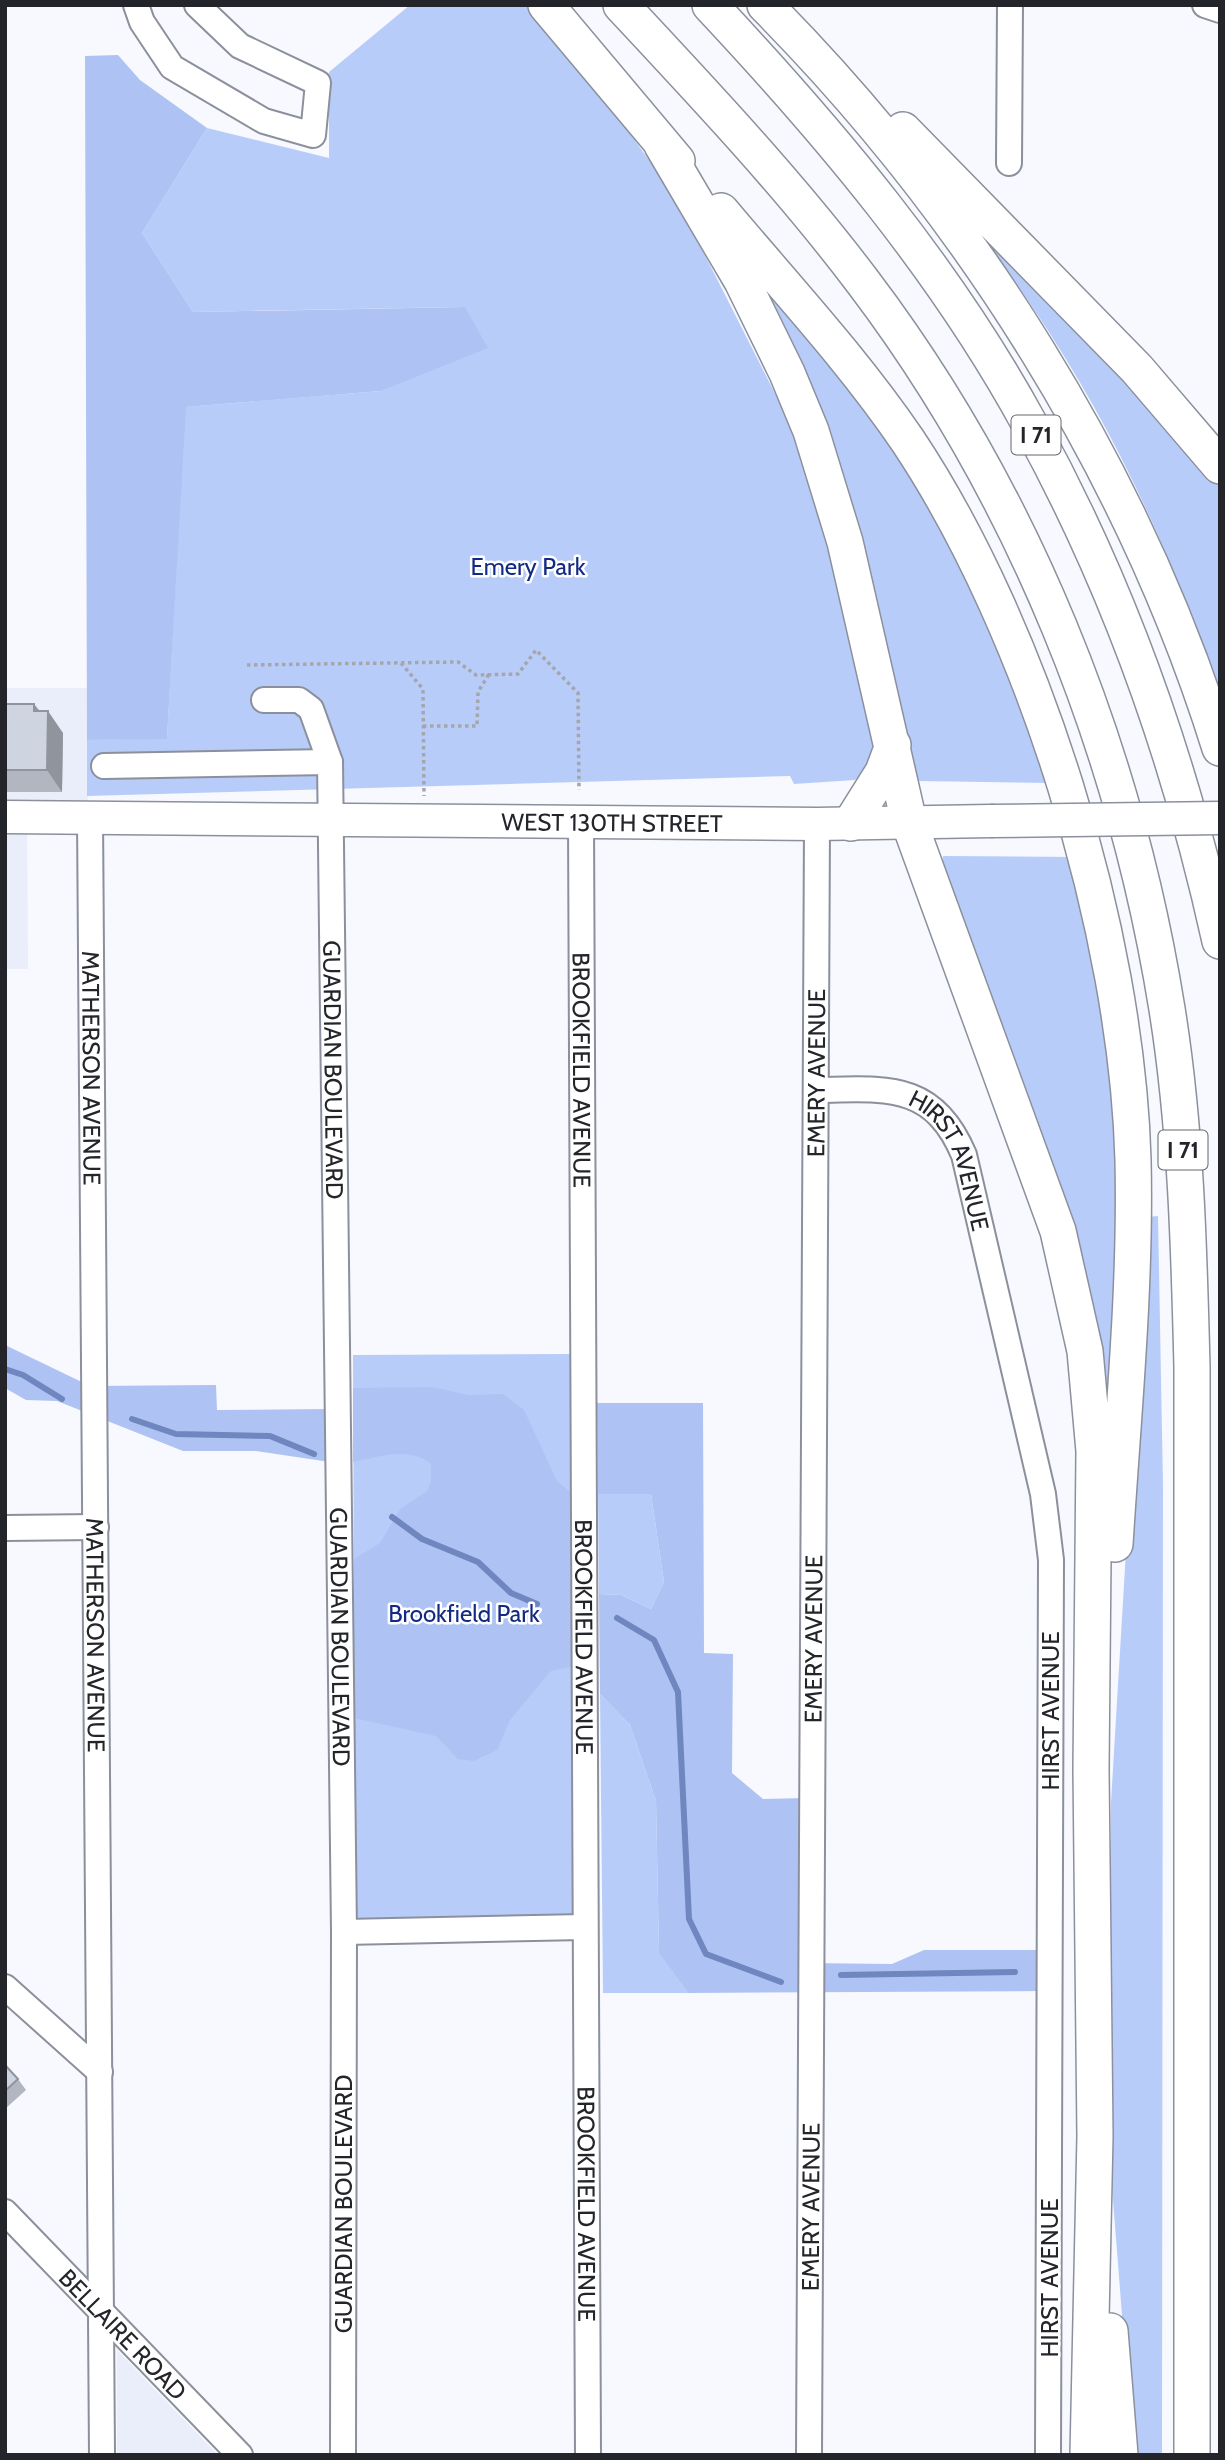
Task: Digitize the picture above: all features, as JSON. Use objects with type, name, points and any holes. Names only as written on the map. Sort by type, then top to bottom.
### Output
[{"type":"highway","points":[[546,5],[866,386],[927,472],[979,571],[1034,699],[1060,775],[1095,898],[1121,1027],[1133,1157],[1133,1220],[1094,1913]]},
{"type":"highway","name":"I 71","points":[[621,5],[734,125],[804,208],[864,284],[948,410],[1022,544],[1062,632],[1095,720],[1138,867],[1169,1024],[1183,1145],[1188,1242],[1192,1367],[1192,2455]]},
{"type":"highway","name":"I 71","points":[[710,5],[836,146],[908,238],[973,331],[1028,421],[1091,544],[1153,699],[1202,860],[1220,941]]},
{"type":"highway","points":[[765,5],[919,179],[1038,351],[1087,437],[1135,533],[1176,629],[1220,748]]},
{"type":"highway","points":[[793,34],[916,141],[1138,369],[1220,467]]},
{"type":"highway","points":[[662,145],[742,281],[787,373],[811,431],[845,542],[909,822],[1058,1231],[1085,1351],[1094,1451],[1091,1770],[1096,2136],[1088,2455]]},
{"type":"highway","points":[[851,823],[883,772],[893,745]]},
{"type":"highway","points":[[1096,2136],[1119,2455]]},
{"type":"main road","name":"WEST 130TH STREET","points":[[5,817],[333,820],[580,805],[817,824],[1220,818]]},
{"type":"street","points":[[136,5],[142,22],[172,67],[264,121],[313,135],[318,83],[240,46],[197,5]]},
{"type":"street","points":[[1009,163],[1010,5]]},
{"type":"street","points":[[1205,5],[1220,10]]},
{"type":"street","name":"GUARDIAN BOULEVARD","points":[[264,700],[299,699],[311,709],[330,762],[333,820],[344,1932],[343,2455]]},
{"type":"street","points":[[104,766],[330,762]]},
{"type":"street","name":"BROOKFIELD AVENUE","points":[[580,805],[588,2455]]},
{"type":"street","name":"MATHERSON AVENUE","points":[[90,816],[102,2455]]},
{"type":"street","name":"EMERY AVENUE","points":[[809,2455],[817,824]]},
{"type":"street","name":"HIRST AVENUE","points":[[816,1090],[890,1088],[915,1098],[935,1111],[955,1134],[964,1155],[1043,1494],[1051,1560],[1048,2455]]},
{"type":"street","points":[[5,1528],[96,1527]]},
{"type":"street","points":[[344,1932],[584,1927]]},
{"type":"street","points":[[5,1987],[100,2072]]},
{"type":"street","name":"BELLAIRE ROAD","points":[[5,2212],[240,2455]]},
{"type":"path","points":[[247,665],[458,662],[476,675],[518,674],[536,650],[578,694],[580,805]]},
{"type":"path","points":[[401,663],[423,689],[424,796]]},
{"type":"path","points":[[423,726],[477,726],[478,692],[489,674]]},
{"type":"shaded area","points":[[5,688],[87,688],[88,810],[27,812],[28,969],[5,969]]},
{"type":"shaded area","points":[[117,2350],[218,2455],[117,2455]]},
{"type":"green space","name":"Emery Park","points":[[410,5],[526,5],[599,90],[676,198],[792,427],[831,558],[877,736],[873,764],[855,780],[794,784],[790,776],[87,796],[87,740],[167,738],[185,407],[381,391],[464,307],[193,312],[142,233],[207,128],[329,158],[329,72]]},
{"type":"green space","points":[[118,55],[140,80],[207,128],[142,233],[193,312],[465,307],[488,348],[381,391],[186,407],[167,739],[87,740],[85,56]]},
{"type":"green space","points":[[956,199],[1220,480],[1220,696],[1162,545],[1140,495],[1090,399],[1024,294]]},
{"type":"green space","points":[[773,292],[869,404],[956,550],[1052,783],[917,781],[873,586],[835,455],[764,298]]},
{"type":"green space","points":[[943,856],[1073,857],[1112,1055],[1121,1228],[1107,1525],[1101,1392],[942,879]]},
{"type":"green space","points":[[1158,1216],[1163,1486],[1162,2455],[1133,2455],[1110,2162],[1111,1802],[1146,1217]]},
{"type":"green space","points":[[5,1345],[90,1386],[216,1385],[217,1410],[330,1409],[330,1462],[256,1451],[183,1451],[57,1401],[26,1400],[5,1388]]},
{"type":"green space","name":"Brookfield Park","points":[[573,1354],[578,1920],[355,1921],[353,1355]]},
{"type":"green space","points":[[432,1387],[469,1395],[503,1394],[524,1410],[557,1481],[574,1495],[575,1666],[551,1671],[510,1720],[497,1750],[474,1761],[458,1759],[436,1736],[354,1718],[354,1559],[380,1543],[400,1509],[427,1491],[431,1481],[431,1464],[413,1455],[404,1454],[353,1462],[353,1388]]},
{"type":"green space","points":[[597,1403],[703,1403],[704,1653],[733,1654],[732,1773],[763,1799],[806,1798],[804,1963],[892,1964],[924,1950],[1042,1950],[1040,1991],[688,1993],[659,1953],[656,1801],[630,1725],[600,1694],[599,1594],[621,1595],[651,1609],[664,1582],[651,1494],[598,1494]]},
{"type":"green space","points":[[598,1494],[651,1494],[664,1582],[651,1609],[621,1595],[599,1594]]},
{"type":"green space","points":[[600,1694],[630,1725],[656,1801],[659,1952],[688,1993],[603,1993]]},
{"type":"building","points":[[5,704],[34,704],[34,711],[48,711],[47,770],[5,770]]},
{"type":"building","points":[[5,2065],[18,2079],[5,2091]]},
{"type":"waterway","points":[[5,1369],[23,1375],[62,1399]]},
{"type":"waterway","points":[[132,1419],[176,1434],[270,1436],[314,1454]]},
{"type":"waterway","points":[[392,1517],[422,1539],[478,1562],[511,1593],[537,1604]]},
{"type":"waterway","points":[[617,1618],[654,1640],[678,1692],[689,1919],[706,1954],[781,1982]]},
{"type":"waterway","points":[[841,1975],[1015,1972]]}]
